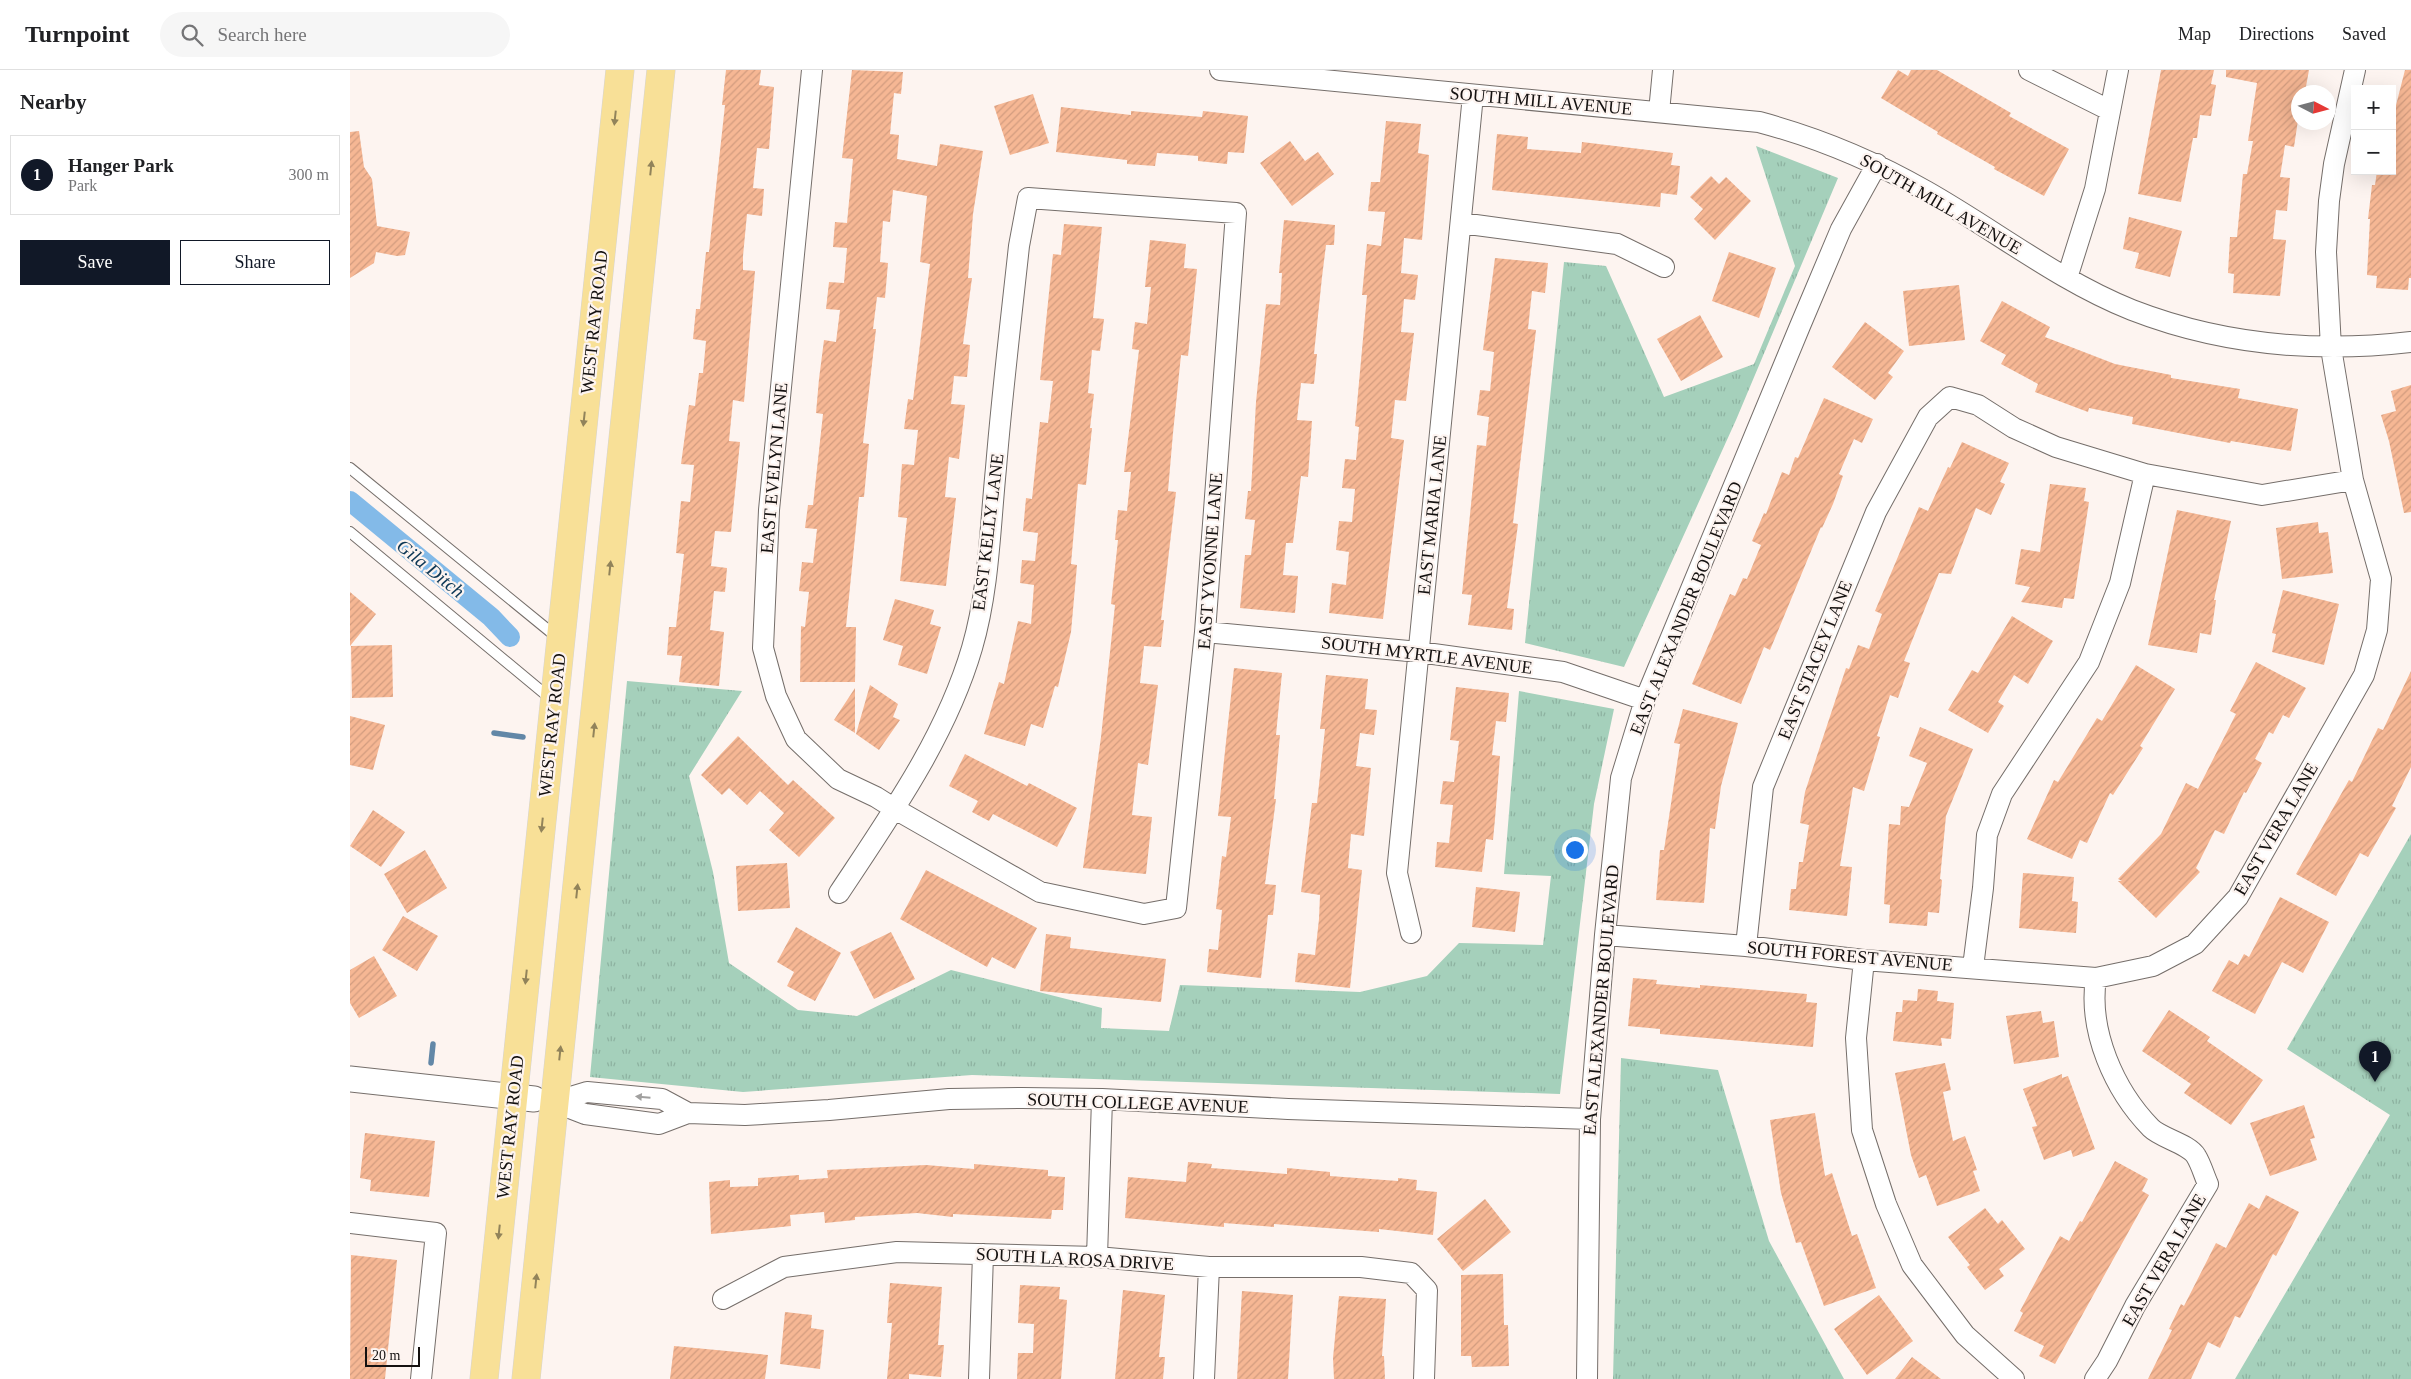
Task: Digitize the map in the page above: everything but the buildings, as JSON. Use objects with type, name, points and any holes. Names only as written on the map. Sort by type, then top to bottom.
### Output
[{"type":"main road","name":"WEST RAY ROAD","points":[[526,1379],[534,1099],[554,702],[620,70]]},
{"type":"main road","name":"WEST RAY ROAD","points":[[484,1379],[534,1099],[661,70]]},
{"type":"street","name":"EAST EVELYN LANE","points":[[812,70],[768,510],[763,648],[776,696],[796,739],[838,779],[876,797],[895,809]]},
{"type":"street","name":"SOUTH MILL AVENUE","points":[[1220,70],[1759,122],[1803,134],[1877,164],[1928,192],[2067,278],[2132,310],[2200,332],[2262,344],[2331,348],[2367,347],[2411,342]]},
{"type":"street","points":[[1659,112],[1663,70]]},
{"type":"street","points":[[2029,70],[2109,110]]},
{"type":"street","points":[[2067,278],[2095,189],[2118,70]]},
{"type":"street","name":"EAST VERA LANE","points":[[2095,1379],[2107,1361],[2135,1306],[2208,1184],[2195,1154],[2152,1129],[2122,1090],[2099,1039],[2094,992],[2096,978],[2153,966],[2196,944],[2238,897],[2364,675],[2377,630],[2380,579],[2353,480],[2331,348],[2326,252],[2329,201],[2334,164],[2355,70]]},
{"type":"street","name":"EAST MARIA LANE","points":[[1411,933],[1398,873],[1473,95]]},
{"type":"street","name":"EAST ALEXANDER BOULEVARD","points":[[1587,1379],[1590,1119],[1605,935],[1621,778],[1645,700],[1841,229],[1877,164]]},
{"type":"street","name":"EAST KELLY LANE","points":[[839,893],[895,809],[947,714],[972,648],[986,580],[1019,246],[1028,198],[1236,213]]},
{"type":"street","name":"EAST YVONNE LANE","points":[[895,809],[1040,892],[1144,914],[1176,908],[1205,632],[1236,213]]},
{"type":"street","points":[[1462,223],[1617,244],[1664,267]]},
{"type":"street","name":"EAST STACEY LANE","points":[[1746,946],[1763,787],[1876,512],[1928,417],[1950,397],[1978,405],[2014,428],[2056,446],[2145,474]]},
{"type":"street","points":[[1973,967],[1983,888],[1987,835],[2002,794],[2089,662],[2120,583],[2145,474],[2262,495],[2353,480]]},
{"type":"street","name":"SOUTH MYRTLE AVENUE","points":[[1205,632],[1418,652],[1563,672],[1645,700]]},
{"type":"street","name":"SOUTH FOREST AVENUE","points":[[1605,935],[1746,946],[1864,960],[2096,978]]},
{"type":"street","points":[[1864,960],[1856,1038],[1862,1130],[1886,1204],[1912,1265],[1965,1335],[2014,1379]]},
{"type":"street","points":[[350,1078],[534,1099]]},
{"type":"street","name":"SOUTH COLLEGE AVENUE","points":[[534,1099],[587,1092],[662,1098],[688,1113],[745,1115],[949,1099],[1102,1099],[1288,1109],[1590,1119]]},
{"type":"street","points":[[1097,1258],[1102,1099]]},
{"type":"street","points":[[350,1223],[436,1233],[421,1379]]},
{"type":"street","name":"SOUTH LA ROSA DRIVE","points":[[724,1299],[784,1267],[897,1252],[1097,1258],[1209,1267],[1361,1267],[1411,1273],[1427,1290],[1424,1379]]},
{"type":"street","points":[[979,1379],[983,1254]]},
{"type":"street","points":[[1204,1379],[1209,1267]]},
{"type":"lane","points":[[350,468],[561,640]]},
{"type":"lane","points":[[350,532],[554,702]]},
{"type":"green space","points":[[1756,146],[1838,178],[1736,420],[1624,667],[1525,643],[1564,262],[1606,266],[1664,397],[1754,364],[1795,266]]},
{"type":"green space","points":[[627,681],[742,691],[689,776],[713,872],[729,963],[798,1010],[857,1016],[951,970],[1102,1008],[1101,1028],[1169,1031],[1180,985],[1360,992],[1427,976],[1459,943],[1543,945],[1551,876],[1504,874],[1519,691],[1614,709],[1594,804],[1560,1094],[972,1075],[743,1092],[590,1077]]},
{"type":"green space","points":[[2411,834],[2411,1379],[2235,1379],[2390,1115],[2287,1049]]},
{"type":"green space","points":[[1621,1058],[1718,1070],[1769,1241],[1844,1379],[1613,1379]]},
{"type":"waterway","name":"Gila Ditch","points":[[350,501],[491,617],[510,637]]},
{"type":"waterway","points":[[494,733],[523,737]]},
{"type":"waterway","points":[[431,1063],[433,1044]]},
{"type":"place","name":"Hanger Park","points":[[2375,1082]]}]
